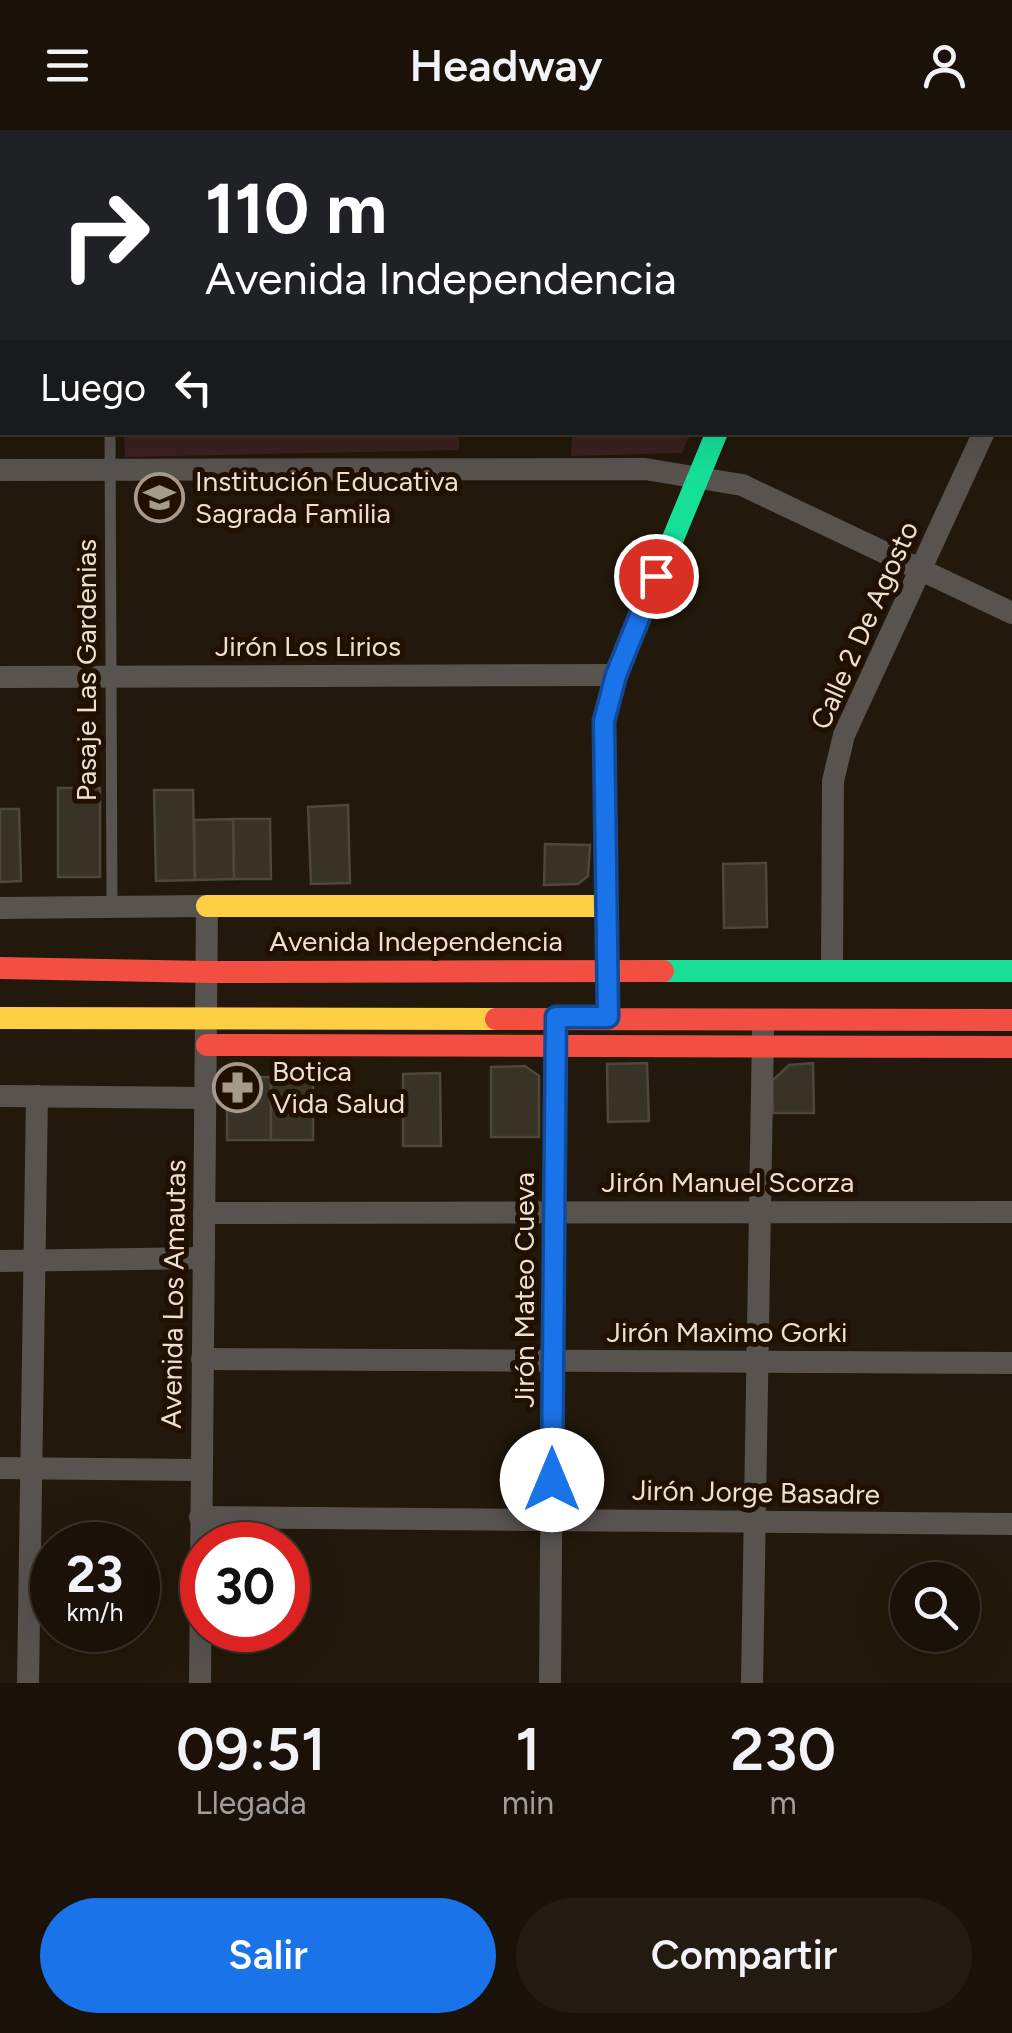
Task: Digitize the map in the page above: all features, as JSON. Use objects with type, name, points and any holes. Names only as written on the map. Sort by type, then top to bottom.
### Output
[{"type":"main road","points":[[608,1017],[604,721],[616,675],[716,435]]},
{"type":"main road","name":"Avenida Independencia","points":[[208,906],[604,906]]},
{"type":"main road","name":"Avenida Independencia","points":[[0,968],[208,972],[1012,971]]},
{"type":"main road","points":[[0,1018],[1012,1020]]},
{"type":"main road","points":[[207,1045],[1012,1047]]},
{"type":"street","name":"Calle 2 De Agosto","points":[[832,971],[833,781],[844,735],[983,435]]},
{"type":"street","points":[[0,470],[644,469],[742,485],[1012,613]]},
{"type":"street","name":"Jirón Los Lirios","points":[[0,677],[616,675]]},
{"type":"street","points":[[0,908],[208,906]]},
{"type":"street","name":"Avenida Los Amautas","points":[[200,1683],[208,906]]},
{"type":"street","name":"Jirón Mateo Cueva","points":[[550,1683],[556,1017]]},
{"type":"street","points":[[752,1683],[764,1018]]},
{"type":"street","points":[[0,1096],[206,1098]]},
{"type":"street","points":[[28,1683],[37,1096]]},
{"type":"street","name":"Jirón Manuel Scorza","points":[[204,1213],[1012,1212]]},
{"type":"street","points":[[0,1261],[204,1258]]},
{"type":"street","name":"Jirón Maximo Gorki","points":[[202,1359],[1012,1363]]},
{"type":"street","points":[[0,1468],[201,1470]]},
{"type":"street","name":"Jirón Jorge Basadre","points":[[200,1518],[1012,1524]]},
{"type":"lane","name":"Pasaje Las Gardenias","points":[[110,435],[112,906]]},
{"type":"shaded area","points":[[124,435],[459,435],[459,450],[125,457]]},
{"type":"shaded area","points":[[572,435],[690,435],[682,453],[571,456]]},
{"type":"building","points":[[58,788],[100,788],[100,877],[58,877]]},
{"type":"building","points":[[154,790],[193,790],[195,880],[156,881]]},
{"type":"building","points":[[348,805],[350,883],[311,884],[308,807]]},
{"type":"building","points":[[0,809],[19,809],[21,881],[0,882]]},
{"type":"building","points":[[233,819],[270,819],[271,879],[234,879]]},
{"type":"building","points":[[233,819],[234,879],[195,880],[194,820]]},
{"type":"building","points":[[545,844],[590,845],[588,876],[578,884],[544,885]]},
{"type":"building","points":[[766,863],[767,927],[724,928],[723,864]]},
{"type":"building","points":[[647,1063],[649,1121],[608,1122],[607,1064]]},
{"type":"building","points":[[813,1063],[814,1113],[773,1113],[772,1081],[789,1065]]},
{"type":"building","points":[[525,1066],[539,1076],[539,1137],[491,1137],[491,1067]]},
{"type":"building","points":[[440,1073],[441,1146],[403,1146],[403,1074]]},
{"type":"building","points":[[245,1077],[271,1077],[271,1140],[227,1140],[227,1091],[233,1082]]},
{"type":"building","points":[[271,1077],[313,1077],[313,1140],[271,1140]]},
{"type":"traffic: fast","points":[[629,645],[716,435]]},
{"type":"traffic: fast","points":[[663,971],[1012,971]]},
{"type":"traffic: slow","points":[[207,906],[604,906]]},
{"type":"traffic: slow","points":[[0,1018],[496,1019]]},
{"type":"traffic: jam","points":[[608,1017],[604,721],[629,645]]},
{"type":"traffic: jam","points":[[0,968],[208,972],[663,971]]},
{"type":"traffic: jam","points":[[496,1019],[1012,1020]]},
{"type":"traffic: jam","points":[[207,1045],[1012,1047]]},
{"type":"place","name":"Institución Educativa Sagrada Familia","points":[[160,497]]},
{"type":"place","name":"Botica Vida Salud","points":[[237,1087]]},
{"type":"route","points":[[552,1480],[556,1017],[608,1017],[604,721],[616,675],[656,576]]}]
